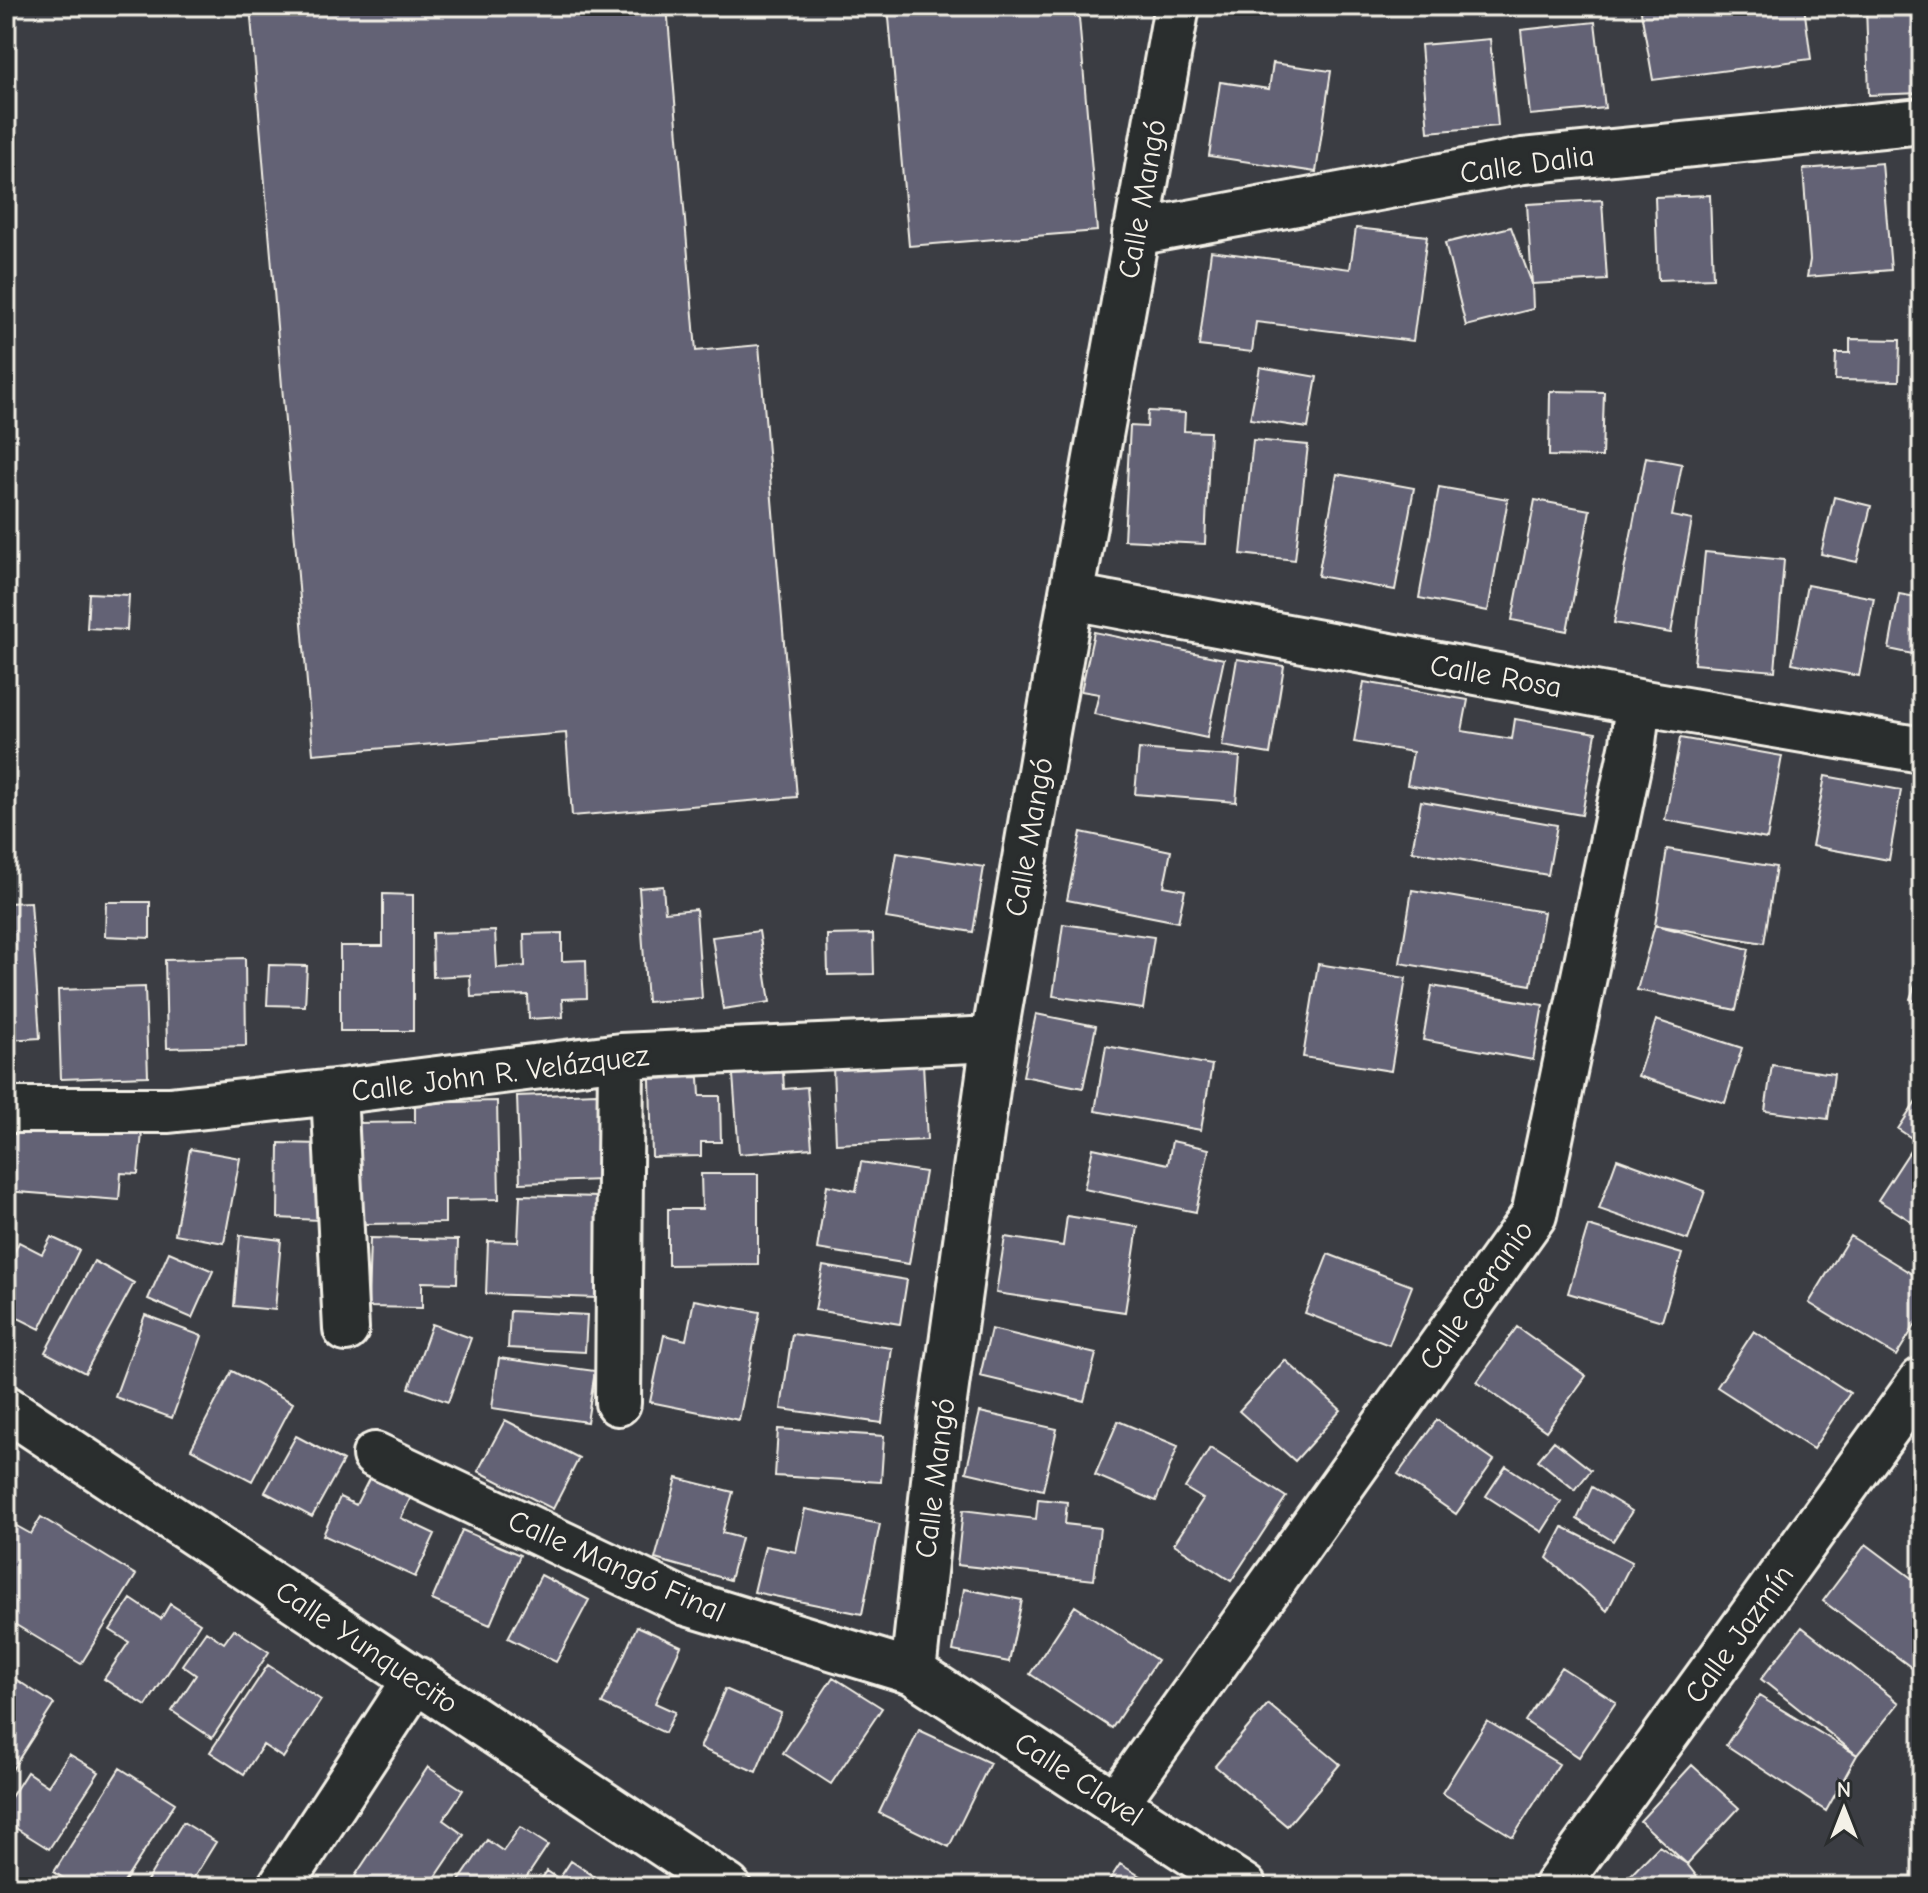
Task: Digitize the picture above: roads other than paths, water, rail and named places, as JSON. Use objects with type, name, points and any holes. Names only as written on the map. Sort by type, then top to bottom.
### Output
[{"type":"street","name":"Calle Mangó","points":[[913,1672],[938,1444],[994,1039],[1177,6]]},
{"type":"street","name":"Calle Dalia","points":[[1135,233],[1523,161],[1922,121]]},
{"type":"street","name":"Calle Rosa","points":[[1072,597],[1638,702],[1922,750]]},
{"type":"street","name":"Calle Geranio","points":[[1116,1803],[1534,1215],[1633,743],[1638,702]]},
{"type":"street","name":"Calle John R. Velázquez","points":[[6,1110],[169,1110],[621,1056],[994,1039]]},
{"type":"street","points":[[618,1403],[621,1056]]},
{"type":"street","points":[[334,1092],[346,1329]]},
{"type":"street","name":"Calle Jazmín","points":[[1556,1887],[1922,1380]]},
{"type":"street","name":"Calle Yunquecito","points":[[6,1408],[728,1887]]},
{"type":"street","name":"Calle Mangó Final","points":[[375,1455],[687,1603],[913,1672]]},
{"type":"street","name":"Calle Clavel","points":[[913,1672],[1244,1887]]},
{"type":"street","points":[[280,1887],[416,1679]]}]
